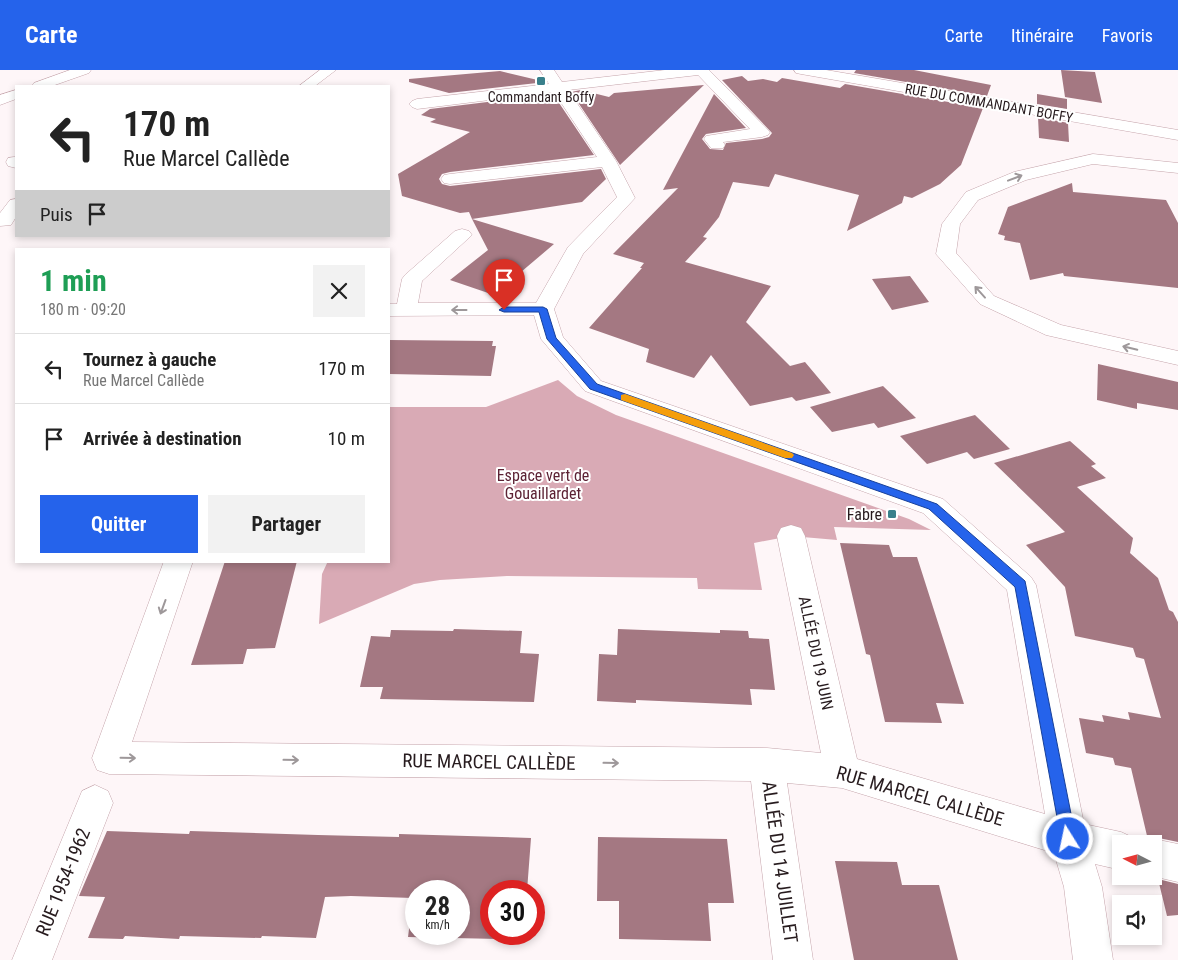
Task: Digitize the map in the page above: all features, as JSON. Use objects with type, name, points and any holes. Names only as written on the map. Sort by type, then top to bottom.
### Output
[{"type":"street","points":[[42,85],[84,70]]},
{"type":"street","points":[[307,85],[329,70]]},
{"type":"street","points":[[417,104],[552,79],[701,70],[762,132],[712,139],[717,145]]},
{"type":"street","name":"RUE DU COMMANDANT BOFFY","points":[[800,70],[1173,150]]},
{"type":"street","points":[[552,79],[608,161],[626,198],[575,252],[543,309],[552,339],[593,386],[933,506],[1020,585],[1068,839],[1083,887],[1093,960]]},
{"type":"street","points":[[0,100],[15,94]]},
{"type":"street","points":[[1173,150],[1093,159],[1020,176],[972,196],[951,224],[946,254],[987,300],[1054,330],[1178,358]]},
{"type":"street","points":[[450,179],[608,161]]},
{"type":"street","points":[[7,220],[15,206]]},
{"type":"street","points":[[462,234],[412,279],[397,310],[543,309]]},
{"type":"street","name":"ALLÉE DU 19 JUIN","points":[[791,536],[842,770]]},
{"type":"street","name":"RUE MARCEL CALLÈDE","points":[[178,563],[109,758],[767,765],[842,770],[1068,839],[1112,849]]},
{"type":"street","name":"ALLÉE DU 14 JUILLET","points":[[767,765],[793,960]]},
{"type":"street","name":"RUE 1954-1962","points":[[32,960],[95,803]]},
{"type":"street","points":[[1162,860],[1178,864]]},
{"type":"green space","name":"Espace vert de Gouaillardet","points":[[558,380],[577,396],[616,415],[909,519],[931,530],[834,527],[837,540],[791,536],[754,543],[762,590],[698,589],[697,578],[507,576],[440,580],[414,584],[319,624],[322,574],[327,563],[390,563],[390,407],[486,407]]},
{"type":"building","points":[[856,70],[914,70],[991,85],[987,96],[854,73]]},
{"type":"building","points":[[1061,70],[1095,72],[1102,103],[1065,97]]},
{"type":"building","points":[[500,71],[546,82],[449,93],[409,82],[409,79]]},
{"type":"building","points":[[742,76],[748,81],[763,79],[777,82],[782,78],[840,88],[845,84],[983,108],[961,165],[940,184],[912,198],[904,196],[902,203],[847,231],[859,195],[775,174],[769,187],[733,182],[719,217],[703,237],[707,238],[685,262],[771,286],[746,322],[790,366],[805,362],[831,393],[796,401],[792,397],[750,406],[711,355],[694,378],[646,362],[649,349],[589,328],[642,268],[640,268],[644,263],[613,254],[678,188],[663,190],[714,94],[746,128],[706,134],[702,139],[710,149],[723,150],[726,143],[762,139],[769,137],[772,133],[722,80]]},
{"type":"building","points":[[704,85],[620,165],[571,92],[581,90],[609,97],[614,93]]},
{"type":"building","points":[[553,94],[594,155],[450,172],[442,174],[439,179],[442,184],[450,186],[601,169],[606,179],[582,202],[472,219],[469,212],[460,213],[402,196],[398,174],[470,132],[430,122],[436,119],[421,115],[430,109]]},
{"type":"building","points":[[1037,94],[1067,99],[1067,109],[1037,104]]},
{"type":"building","points":[[1038,117],[1068,123],[1069,142],[1039,138]]},
{"type":"building","points":[[1072,183],[1073,192],[1166,200],[1178,223],[1178,288],[1064,276],[1063,273],[1030,280],[1020,243],[1004,240],[1005,236],[998,234],[1008,207]]},
{"type":"building","points":[[472,219],[554,244],[494,295],[450,280],[488,250]]},
{"type":"building","points":[[910,276],[929,302],[892,310],[872,279]]},
{"type":"building","points":[[390,340],[493,341],[492,346],[496,346],[491,376],[390,374]]},
{"type":"building","points":[[1098,364],[1178,382],[1178,410],[1137,403],[1137,409],[1097,400]]},
{"type":"building","points":[[883,386],[916,418],[878,428],[874,423],[832,432],[810,407]]},
{"type":"building","points":[[975,415],[1010,449],[974,459],[967,452],[927,464],[900,436]]},
{"type":"building","points":[[1070,441],[1096,464],[1091,466],[1106,478],[1077,487],[1133,538],[1130,553],[1158,578],[1169,610],[1173,612],[1178,622],[1178,842],[1162,839],[1162,835],[1147,835],[1131,768],[1115,765],[1113,758],[1086,753],[1079,718],[1104,722],[1102,715],[1130,720],[1128,712],[1161,718],[1144,659],[1136,657],[1133,648],[1075,636],[1065,587],[1026,545],[1065,532],[994,463]]},
{"type":"building","points":[[840,543],[889,545],[893,557],[917,557],[964,704],[936,703],[942,723],[885,722],[870,655],[866,654]]},
{"type":"building","points":[[224,563],[296,563],[275,648],[247,649],[243,664],[191,665]]},
{"type":"building","points":[[454,629],[522,631],[520,653],[539,654],[534,702],[380,699],[383,687],[360,687],[371,636],[390,637],[391,630],[453,631]]},
{"type":"building","points":[[618,629],[720,633],[720,630],[748,631],[749,638],[769,639],[775,690],[750,689],[752,705],[636,700],[636,703],[597,701],[599,654],[617,655]]},
{"type":"building","points":[[107,831],[189,834],[190,831],[399,837],[399,834],[531,838],[528,880],[480,880],[480,939],[470,938],[470,880],[405,880],[405,898],[325,897],[316,938],[180,936],[179,939],[125,936],[123,939],[88,938],[105,897],[79,896]]},
{"type":"building","points":[[598,837],[727,839],[734,903],[708,903],[711,941],[619,939],[619,901],[597,901]]},
{"type":"building","points":[[835,861],[897,862],[902,885],[939,885],[958,960],[854,960]]},
{"type":"building","points":[[1162,880],[1178,884],[1178,915],[1167,916],[1159,885],[1162,885]]},
{"type":"slow traffic","points":[[625,397],[789,455]]},
{"type":"place","name":"Commandant Boffy","points":[[541,81]]},
{"type":"place","name":"Fabre","points":[[892,514]]},
{"type":"route","points":[[504,310],[543,309],[552,339],[593,386],[933,506],[1020,585],[1068,839]]}]
